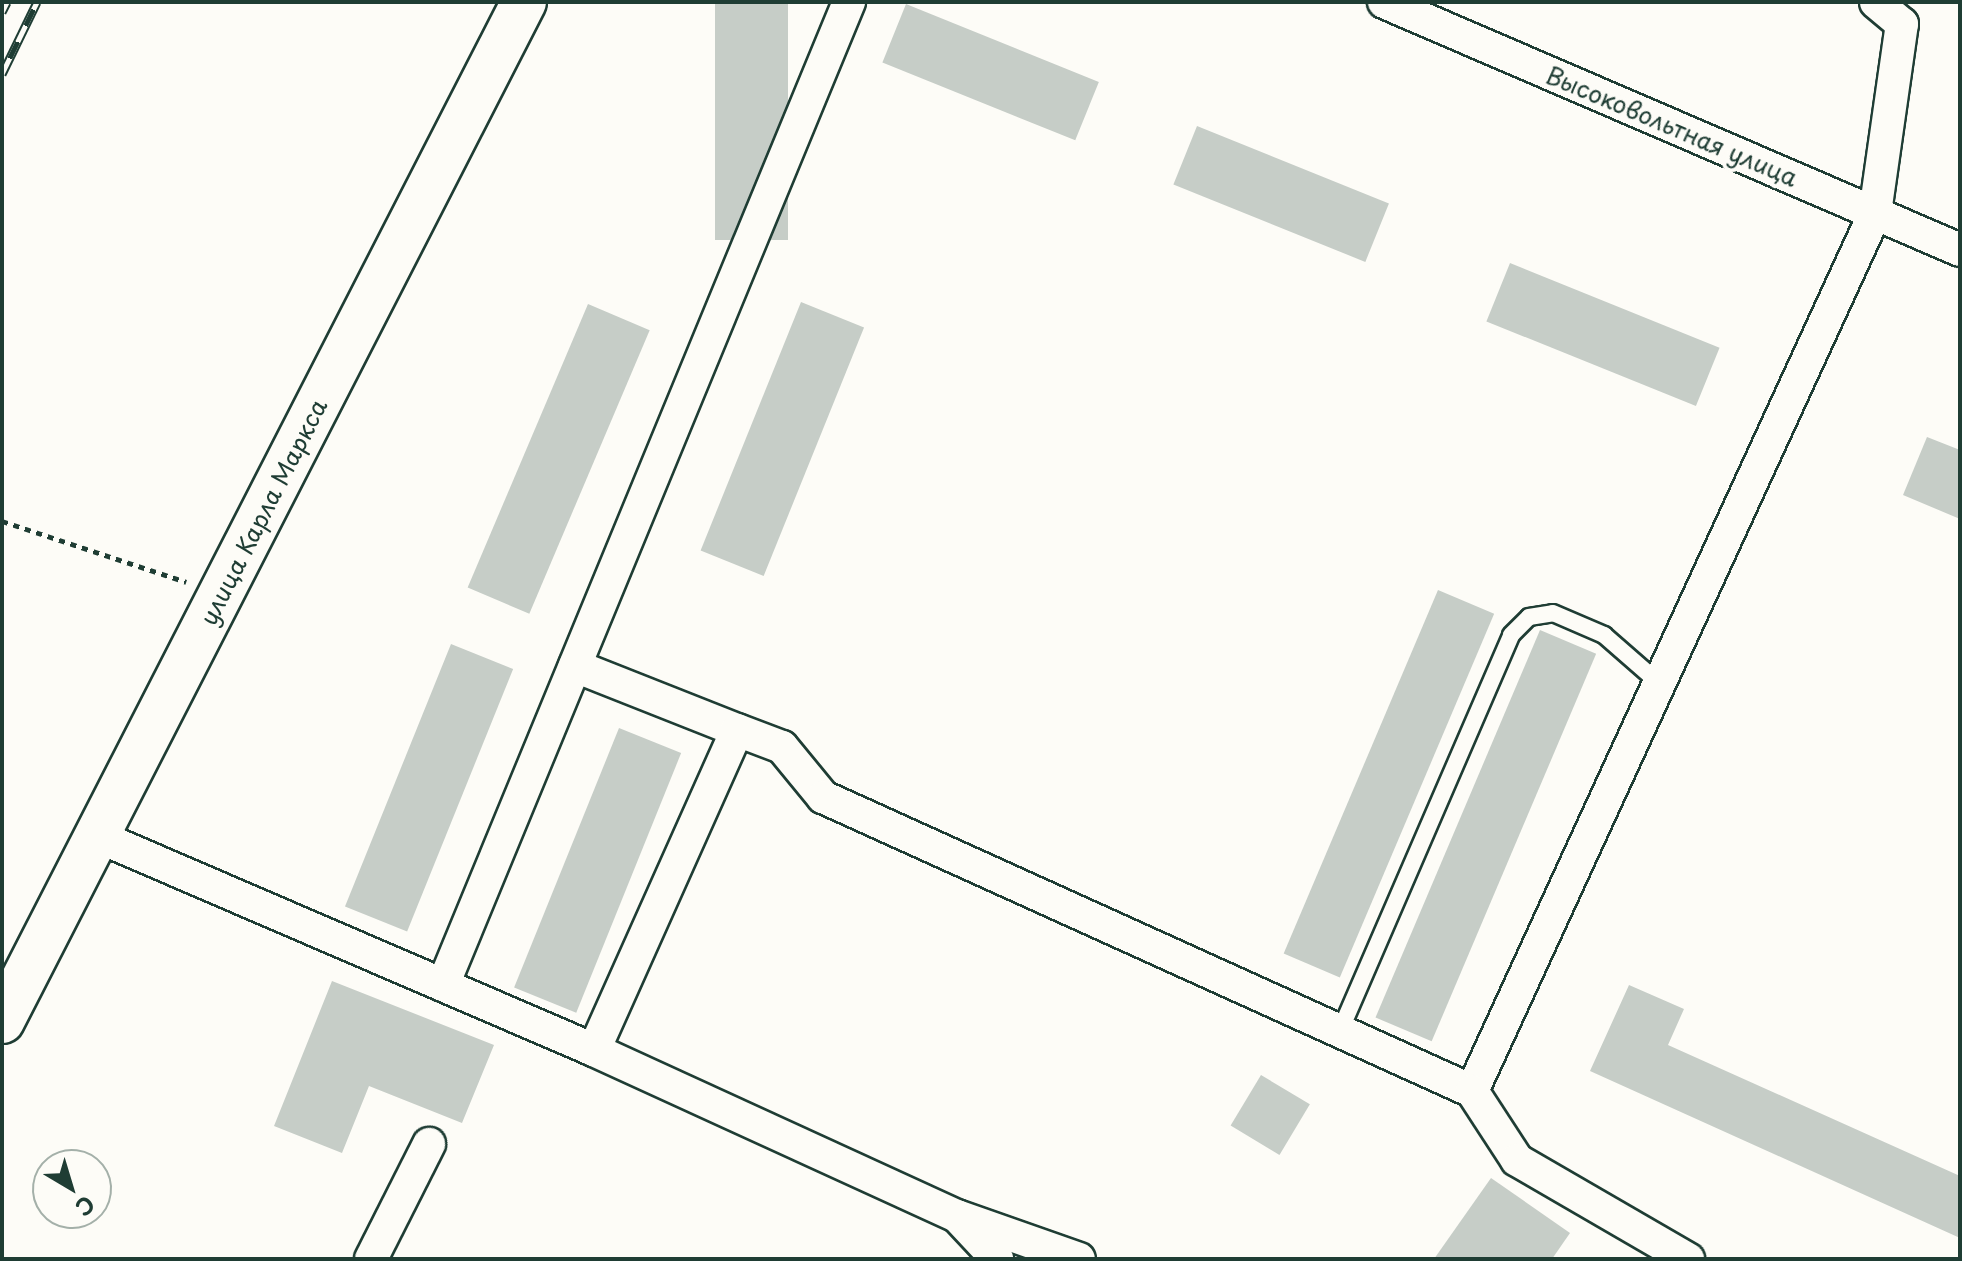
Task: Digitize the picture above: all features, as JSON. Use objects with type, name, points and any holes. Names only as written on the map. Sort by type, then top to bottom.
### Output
[{"type":"street","name":"улица Карла Маркса","points":[[2,1021],[524,2]]},
{"type":"street","points":[[443,985],[849,2]]},
{"type":"street","name":"Высоковольтная улица","points":[[1384,2],[1960,250]]},
{"type":"street","points":[[1472,1091],[1875,213],[1901,13],[1876,2]]},
{"type":"street","points":[[575,666],[782,747],[823,797],[1472,1091],[1517,1160],[1688,1259]]},
{"type":"street","points":[[594,1050],[737,730]]},
{"type":"street","points":[[97,836],[594,1050],[957,1216],[1079,1259]]},
{"type":"street","points":[[371,1259],[429,1144]]},
{"type":"street","points":[[957,1216],[997,1259]]},
{"type":"lane","points":[[1340,1031],[1511,635],[1529,617],[1553,613],[1604,635],[1659,683]]},
{"type":"path","points":[[2,521],[221,594]]},
{"type":"building","points":[[715,2],[788,2],[788,240],[715,240]]},
{"type":"building","points":[[906,4],[1099,82],[1075,140],[882,62]]},
{"type":"building","points":[[1197,126],[1389,204],[1365,262],[1173,184]]},
{"type":"building","points":[[1510,263],[1720,348],[1696,406],[1486,321]]},
{"type":"building","points":[[801,302],[864,327],[764,576],[701,550]]},
{"type":"building","points":[[588,304],[650,330],[529,614],[468,588]]},
{"type":"building","points":[[1927,437],[1960,450],[1960,519],[1903,495]]},
{"type":"building","points":[[1438,590],[1494,614],[1340,977],[1284,954]]},
{"type":"building","points":[[1540,630],[1596,654],[1432,1041],[1376,1018]]},
{"type":"building","points":[[451,644],[513,669],[407,931],[345,906]]},
{"type":"building","points":[[619,728],[681,753],[576,1013],[514,988]]},
{"type":"building","points":[[332,981],[494,1045],[462,1123],[369,1086],[342,1153],[274,1126]]},
{"type":"building","points":[[1629,985],[1684,1009],[1668,1045],[1960,1176],[1960,1238],[1590,1071]]},
{"type":"building","points":[[1261,1075],[1310,1104],[1279,1155],[1231,1126]]},
{"type":"building","points":[[1491,1178],[1570,1233],[1552,1259],[1434,1259]]},
{"type":"railway","points":[[2,12],[7,2]]},
{"type":"railway","points":[[2,74],[37,2]]}]
